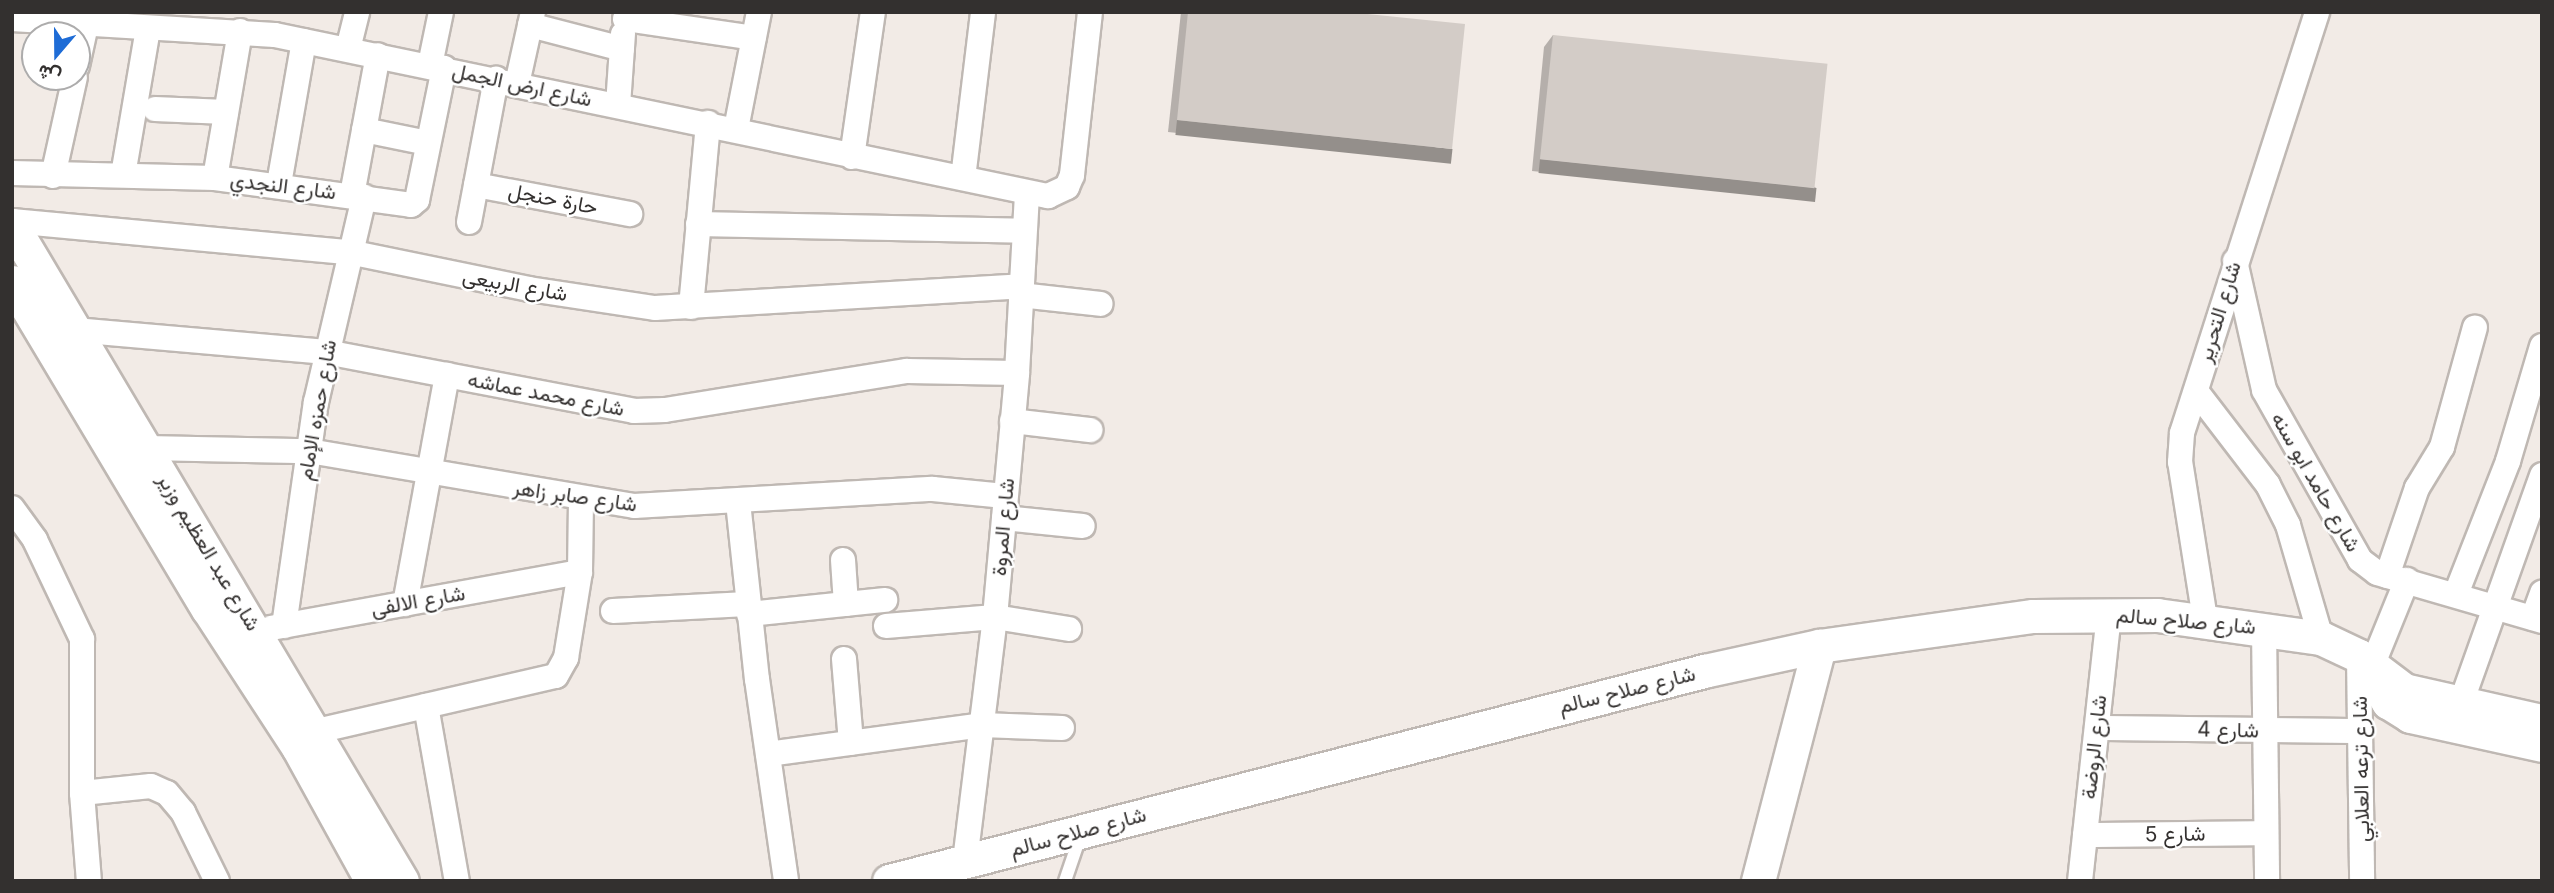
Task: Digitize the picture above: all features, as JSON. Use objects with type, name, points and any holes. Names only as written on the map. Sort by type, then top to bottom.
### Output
[{"type":"street","points":[[348,49],[357,12]]},
{"type":"street","name":"شارع النجدي","points":[[12,173],[215,178],[279,184],[414,204],[428,143],[441,12]]},
{"type":"street","points":[[736,129],[759,12]]},
{"type":"street","points":[[852,157],[873,12]]},
{"type":"street","points":[[963,178],[983,12]]},
{"type":"street","name":"شارع ارض الجمل","points":[[91,24],[122,19],[148,28],[200,21],[240,31],[277,24],[304,41],[736,129],[852,157],[1027,193],[1059,194],[1072,175],[1090,12]]},
{"type":"street","name":"شارع التحرير","points":[[2205,619],[2180,462],[2182,433],[2235,259],[2317,12]]},
{"type":"street","points":[[618,105],[625,16],[754,38]]},
{"type":"street","name":"شارع ارض الجمل","points":[[20,17],[53,21]]},
{"type":"street","points":[[469,222],[476,185],[507,81],[532,18],[622,49]]},
{"type":"street","points":[[123,175],[148,28]]},
{"type":"street","points":[[215,178],[240,31]]},
{"type":"street","points":[[279,184],[304,41]]},
{"type":"street","name":"شارع حمزه الإمام","points":[[270,629],[349,252],[364,130],[378,55]]},
{"type":"street","points":[[53,176],[72,91]]},
{"type":"street","points":[[155,109],[226,112]]},
{"type":"street","points":[[691,307],[708,124]]},
{"type":"street","points":[[364,130],[428,143]]},
{"type":"street","name":"حارة حنجل","points":[[476,185],[630,214]]},
{"type":"street","name":"شارع المروة","points":[[965,861],[995,617],[1017,373],[1027,193]]},
{"type":"street","points":[[698,224],[1024,231]]},
{"type":"street","name":"شارع الربيعى","points":[[16,238],[349,252],[529,289],[655,308],[1020,290],[1101,304]]},
{"type":"street","name":"شارع عبد العظيم وزير","points":[[16,238],[146,448],[200,565]]},
{"type":"street","name":"شارع حامد ابو سنه","points":[[2235,259],[2264,390],[2360,560],[2397,578],[2537,619]]},
{"type":"street","name":"شارع عبد العظيم وزير","points":[[12,282],[200,565],[372,881]]},
{"type":"street","points":[[2475,327],[2442,447],[2417,488],[2397,578],[2366,661],[2380,691],[2410,716],[2542,745]]},
{"type":"street","name":"شارع محمد عماشه","points":[[75,330],[326,352],[634,411],[665,410],[907,371],[1017,373]]},
{"type":"street","points":[[2456,594],[2508,461],[2542,346]]},
{"type":"street","points":[[405,604],[447,375]]},
{"type":"street","points":[[2196,391],[2268,485],[2288,525],[2321,638]]},
{"type":"street","points":[[1013,421],[1090,430]]},
{"type":"street","name":"شارع صابر زاهر","points":[[146,448],[309,451],[581,500],[634,506],[933,489],[1083,526]]},
{"type":"street","points":[[2461,703],[2497,606],[2533,527],[2542,475]]},
{"type":"street","points":[[317,731],[556,676],[566,658],[580,572],[581,500]]},
{"type":"street","points":[[738,502],[748,609],[786,881]]},
{"type":"street","points":[[12,508],[35,541],[82,639],[82,793],[89,881]]},
{"type":"street","points":[[843,560],[846,604]]},
{"type":"street","name":"شارع الالفى","points":[[270,629],[580,572]]},
{"type":"street","points":[[2537,619],[2542,593]]},
{"type":"street","points":[[613,611],[748,609],[885,600]]},
{"type":"street","name":"شارع عبد العظيم وزير","points":[[221,602],[270,629],[317,731],[402,881]]},
{"type":"street","name":"شارع صلاح سالم","points":[[888,881],[1591,698],[1819,646],[2033,615],[2109,613],[2205,619],[2321,638],[2366,661],[2404,690],[2542,721]]},
{"type":"street","name":"شارع الروضة","points":[[2080,881],[2109,613]]},
{"type":"street","points":[[886,626],[995,617],[1069,629]]},
{"type":"street","points":[[2264,627],[2267,881]]},
{"type":"street","points":[[1758,881],[1819,646]]},
{"type":"street","points":[[844,659],[851,743]]},
{"type":"street","name":"شارع ترعه العلابي","points":[[2362,881],[2360,732],[2366,661]]},
{"type":"street","points":[[426,706],[457,881]]},
{"type":"street","points":[[768,754],[982,725],[1062,727]]},
{"type":"street","name":"شارع 4","points":[[2096,728],[2360,732]]},
{"type":"street","points":[[82,793],[151,786],[167,793],[183,812],[217,881]]},
{"type":"street","name":"شارع 5","points":[[2085,835],[2266,833]]},
{"type":"lane","points":[[1065,881],[1082,830]]},
{"type":"building","points":[[1188,12],[1348,12],[1465,24],[1452,149],[1177,120]]},
{"type":"building","points":[[1553,35],[1827,64],[1814,188],[1540,159]]}]
